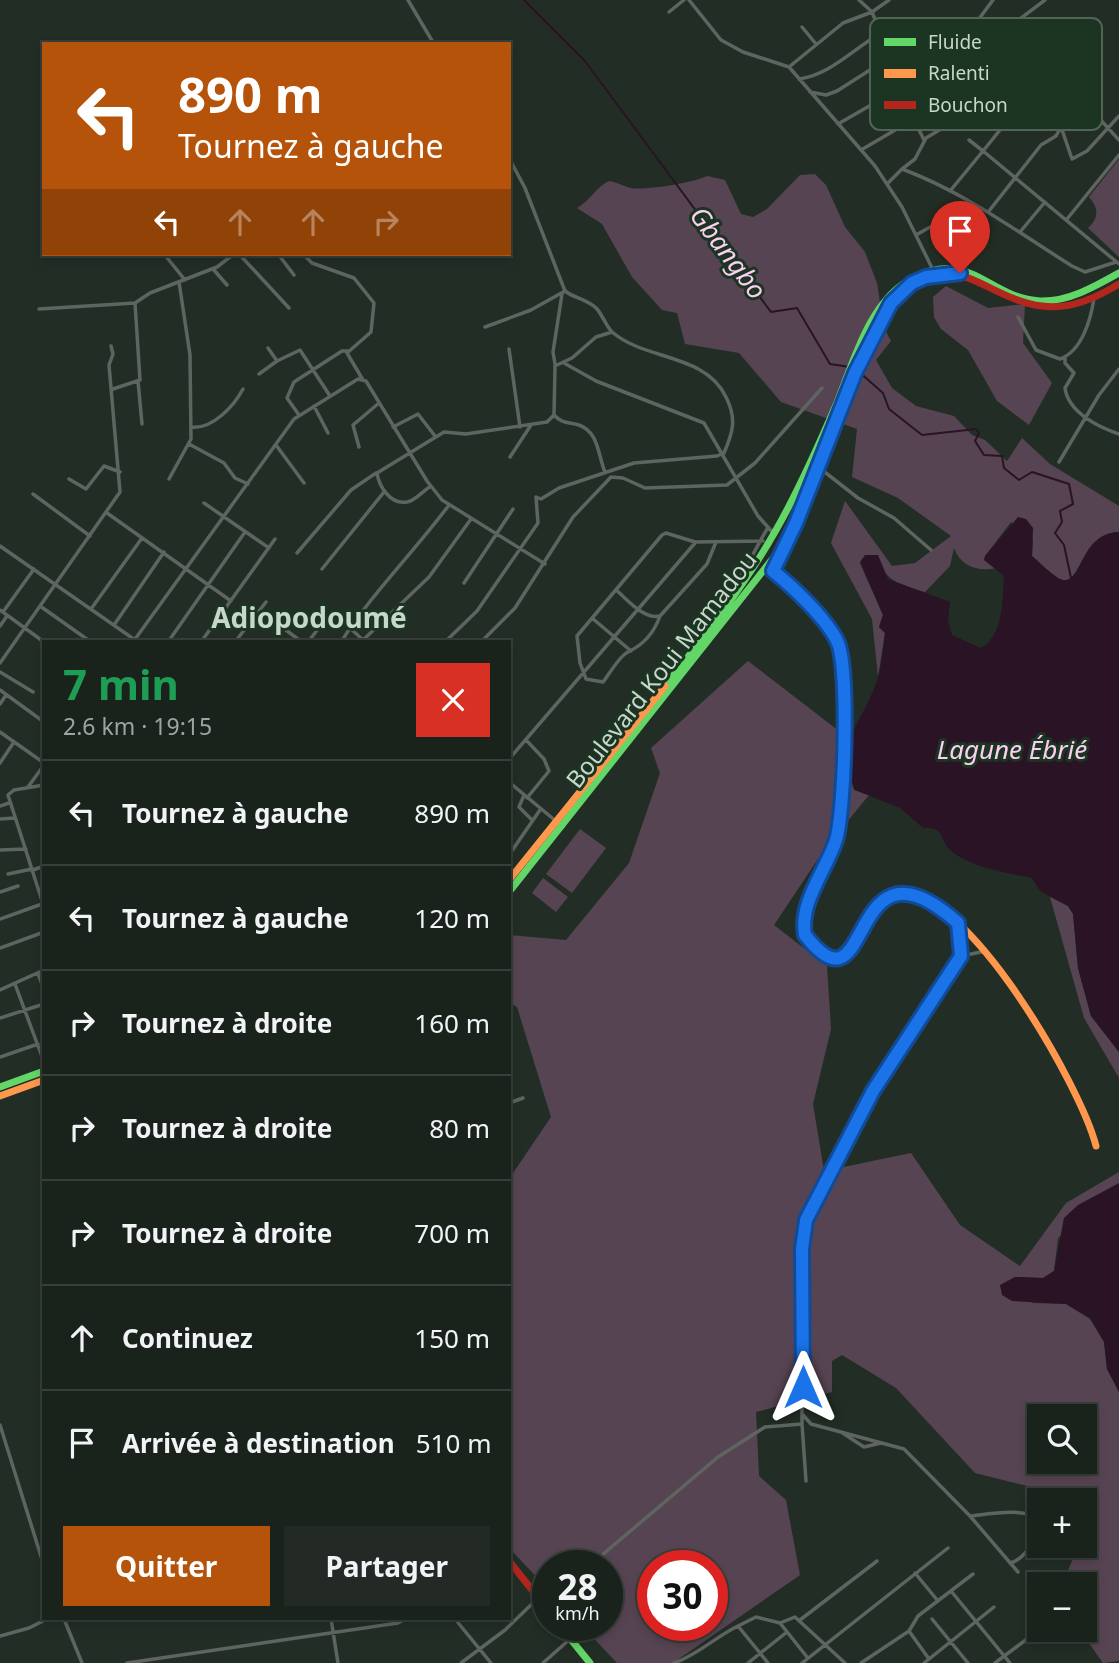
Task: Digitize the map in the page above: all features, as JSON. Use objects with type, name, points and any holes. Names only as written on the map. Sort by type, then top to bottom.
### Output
[{"type":"main road","name":"Boulevard Koui Mamadou","points":[[857,363],[881,312],[898,288],[933,270],[967,270],[1016,294],[1041,301],[1090,289],[1119,273]]},
{"type":"main road","name":"Boulevard Koui Mamadou","points":[[511,889],[724,606],[765,544],[852,372],[891,303],[912,283],[926,277],[960,273],[989,284],[1019,301],[1044,307],[1063,306],[1094,298],[1119,284]]},
{"type":"main road","name":"Boulevard Koui Mamadou","points":[[511,878],[559,825],[771,569],[817,466],[852,372]]},
{"type":"main road","points":[[765,544],[776,554]]},
{"type":"main road","points":[[771,569],[833,634],[843,663],[842,814],[827,863],[804,914],[805,935],[821,952],[834,959],[843,958],[851,952],[874,907],[886,896],[900,893],[929,902],[958,923],[988,951],[1083,1111],[1096,1146]]},
{"type":"main road","points":[[0,1087],[42,1072]]},
{"type":"main road","points":[[0,1096],[42,1081]]},
{"type":"main road","points":[[511,1564],[532,1590]]},
{"type":"main road","points":[[572,1641],[590,1663]]},
{"type":"street","points":[[408,0],[433,42]]},
{"type":"street","points":[[669,12],[687,0],[721,40],[743,51],[789,67],[887,184],[933,270]]},
{"type":"street","points":[[859,0],[875,18]]},
{"type":"street","points":[[877,0],[881,6]]},
{"type":"street","points":[[789,67],[843,23],[872,12],[889,0]]},
{"type":"street","points":[[980,18],[993,0]]},
{"type":"street","points":[[1021,18],[1045,0]]},
{"type":"street","points":[[680,4],[693,6]]},
{"type":"street","points":[[802,27],[816,44]]},
{"type":"street","points":[[799,79],[825,72],[870,39]]},
{"type":"street","points":[[810,92],[826,94],[837,91],[870,70]]},
{"type":"street","points":[[838,124],[870,105]]},
{"type":"street","points":[[1063,130],[1072,159],[1087,151],[1119,116]]},
{"type":"street","points":[[1102,121],[1119,140]]},
{"type":"street","points":[[861,150],[895,130]]},
{"type":"street","points":[[919,130],[924,140]]},
{"type":"street","points":[[887,184],[915,159],[924,140],[940,130]]},
{"type":"street","points":[[950,192],[999,130]]},
{"type":"street","points":[[989,211],[1041,145],[1056,136],[1059,130]]},
{"type":"street","points":[[969,140],[1117,263]]},
{"type":"street","points":[[1067,219],[1119,155]]},
{"type":"street","points":[[297,553],[351,490],[435,436],[444,432],[466,435],[520,427],[547,422],[554,415],[553,352],[564,293],[525,188],[511,162]]},
{"type":"street","points":[[902,169],[989,211],[1086,272],[1117,263]]},
{"type":"street","points":[[1020,232],[1045,202]]},
{"type":"street","points":[[916,234],[971,204]]},
{"type":"street","points":[[166,256],[185,280]]},
{"type":"street","points":[[39,309],[135,303],[150,293],[213,269],[233,256]]},
{"type":"street","points":[[238,256],[289,308]]},
{"type":"street","points":[[280,256],[294,275]]},
{"type":"street","points":[[299,415],[286,395],[293,390],[294,382],[342,351],[355,349],[371,332],[374,303],[354,278],[312,263],[305,256]]},
{"type":"street","points":[[213,269],[228,285]]},
{"type":"street","points":[[169,479],[189,444],[191,427],[190,355],[179,282]]},
{"type":"street","points":[[485,327],[517,316],[564,293],[594,306],[612,332],[647,350],[695,366],[717,384],[732,409],[734,423],[724,453]]},
{"type":"street","points":[[1018,317],[1036,350],[1054,359],[1065,357],[1075,349],[1080,340],[1094,298]]},
{"type":"street","points":[[135,303],[142,424]]},
{"type":"street","points":[[555,366],[564,363],[596,337],[612,332]]},
{"type":"street","points":[[0,663],[2,655],[120,492],[110,365],[113,354],[111,346]]},
{"type":"street","points":[[268,348],[277,361]]},
{"type":"street","points":[[258,374],[298,349],[330,396]]},
{"type":"street","points":[[509,349],[520,427]]},
{"type":"street","points":[[348,351],[363,380],[431,486],[449,505],[545,564]]},
{"type":"street","points":[[1065,357],[1065,363],[1074,373],[1065,392],[1085,420],[1119,433]]},
{"type":"street","points":[[564,363],[603,384],[704,423],[771,531]]},
{"type":"street","points":[[1059,462],[1119,369]]},
{"type":"street","points":[[136,640],[299,415],[358,379],[363,380]]},
{"type":"street","points":[[113,389],[138,381]]},
{"type":"street","points":[[483,640],[515,608],[573,517],[611,477],[623,478],[645,488],[673,484],[717,487],[738,479],[822,387]]},
{"type":"street","points":[[191,427],[203,426],[227,411],[243,389]]},
{"type":"street","points":[[359,447],[354,425],[379,403]]},
{"type":"street","points":[[314,406],[328,433]]},
{"type":"street","points":[[393,427],[418,414],[435,436]]},
{"type":"street","points":[[554,415],[560,421],[579,425],[592,434],[605,472]]},
{"type":"street","points":[[510,457],[531,425]]},
{"type":"street","points":[[189,444],[224,463],[235,478],[248,484]]},
{"type":"street","points":[[276,445],[304,483]]},
{"type":"street","points":[[447,640],[477,611],[539,521],[534,504],[536,497],[541,499],[559,488],[634,463],[724,453]]},
{"type":"street","points":[[69,479],[86,489],[104,466],[120,472]]},
{"type":"street","points":[[817,466],[858,498],[894,518],[931,550]]},
{"type":"street","points":[[377,473],[384,492],[406,502],[431,486]]},
{"type":"street","points":[[322,569],[384,492]]},
{"type":"street","points":[[33,494],[90,536]]},
{"type":"street","points":[[771,569],[796,523],[805,495]]},
{"type":"street","points":[[204,503],[269,548]]},
{"type":"street","points":[[342,640],[449,505]]},
{"type":"street","points":[[464,583],[513,509]]},
{"type":"street","points":[[107,513],[231,601]]},
{"type":"street","points":[[363,640],[429,577],[471,519]]},
{"type":"street","points":[[169,640],[245,532]]},
{"type":"street","points":[[716,541],[708,565],[660,616],[652,634],[600,683],[588,680],[582,673],[576,638],[662,535],[666,533],[695,542],[716,541],[765,544]]},
{"type":"street","points":[[91,609],[142,538]]},
{"type":"street","points":[[202,640],[275,539]]},
{"type":"street","points":[[511,757],[695,542]]},
{"type":"street","points":[[0,546],[134,640]]},
{"type":"street","points":[[114,625],[164,552]]},
{"type":"street","points":[[0,626],[4,613],[34,569]]},
{"type":"street","points":[[616,590],[638,608],[654,617],[660,616]]},
{"type":"street","points":[[236,640],[266,602]]},
{"type":"street","points":[[40,606],[87,640]]},
{"type":"street","points":[[4,613],[42,641]]},
{"type":"street","points":[[310,640],[328,616]]},
{"type":"street","points":[[592,618],[631,651]]},
{"type":"street","points":[[279,625],[299,640]]},
{"type":"street","points":[[350,628],[361,640]]},
{"type":"street","points":[[0,672],[33,692]]},
{"type":"street","points":[[0,690],[42,721]]},
{"type":"street","points":[[0,704],[6,695]]},
{"type":"street","points":[[0,732],[42,762]]},
{"type":"street","points":[[525,740],[544,759],[549,771],[519,807],[532,820]]},
{"type":"street","points":[[0,763],[14,741]]},
{"type":"street","points":[[27,789],[42,767]]},
{"type":"street","points":[[511,784],[559,825]]},
{"type":"street","points":[[42,785],[10,792],[9,803],[42,900]]},
{"type":"street","points":[[0,806],[9,803]]},
{"type":"street","points":[[511,852],[540,810]]},
{"type":"street","points":[[0,819],[15,818]]},
{"type":"street","points":[[0,850],[26,849]]},
{"type":"street","points":[[8,874],[42,866]]},
{"type":"street","points":[[0,892],[18,886]]},
{"type":"street","points":[[0,919],[42,903]]},
{"type":"street","points":[[806,1480],[802,1424],[802,1249],[806,1220],[873,1091],[961,956],[958,923]]},
{"type":"street","points":[[0,947],[42,933]]},
{"type":"street","points":[[961,956],[988,951]]},
{"type":"street","points":[[0,990],[42,971]]},
{"type":"street","points":[[38,974],[42,984]]},
{"type":"street","points":[[15,984],[42,1056]]},
{"type":"street","points":[[0,1018],[42,1005]]},
{"type":"street","points":[[0,1057],[38,1044]]},
{"type":"street","points":[[511,1101],[523,1098]]},
{"type":"street","points":[[803,1415],[810,1424],[904,1449],[917,1459],[970,1516],[1018,1572]]},
{"type":"street","points":[[608,1550],[718,1457],[765,1427],[802,1424]]},
{"type":"street","points":[[803,1431],[810,1424]]},
{"type":"street","points":[[0,1425],[42,1560]]},
{"type":"street","points":[[838,1430],[864,1447],[883,1442]]},
{"type":"street","points":[[970,1516],[1027,1515]]},
{"type":"street","points":[[802,1663],[948,1548]]},
{"type":"street","points":[[1010,1563],[1017,1561],[1027,1549]]},
{"type":"street","points":[[800,1620],[877,1561]]},
{"type":"street","points":[[915,1573],[938,1601]]},
{"type":"street","points":[[861,1663],[909,1631],[918,1616],[973,1574]]},
{"type":"street","points":[[951,1591],[1010,1663]]},
{"type":"street","points":[[461,1663],[505,1630],[532,1604]]},
{"type":"street","points":[[909,1631],[926,1662],[994,1607]]},
{"type":"street","points":[[674,1663],[698,1653],[720,1634],[756,1617],[780,1623],[795,1617],[845,1663]]},
{"type":"street","points":[[932,1619],[968,1663]]},
{"type":"street","points":[[0,1636],[29,1628],[45,1620]]},
{"type":"street","points":[[64,1620],[82,1663]]},
{"type":"street","points":[[331,1620],[338,1663]]},
{"type":"street","points":[[127,1663],[398,1623],[403,1620]]},
{"type":"street","points":[[457,1620],[491,1663]]},
{"type":"street","points":[[780,1623],[807,1658]]},
{"type":"street","points":[[738,1626],[768,1663]]},
{"type":"street","points":[[748,1663],[787,1632]]},
{"type":"street","points":[[995,1663],[1027,1639]]},
{"type":"street","points":[[543,1663],[568,1641]]},
{"type":"shaded area","points":[[1119,159],[1119,257],[1088,228],[1096,213],[1095,205],[1089,197]]},
{"type":"shaded area","points":[[815,174],[826,185],[845,227],[865,252],[877,283],[884,328],[891,341],[876,360],[892,388],[916,406],[954,416],[972,435],[985,440],[1007,461],[1022,438],[1050,464],[1119,506],[1119,532],[1106,535],[1096,542],[1072,577],[1066,580],[1055,576],[1032,556],[1033,540],[1011,522],[985,556],[985,560],[997,568],[971,567],[961,560],[954,548],[950,566],[925,592],[893,580],[879,564],[860,563],[883,615],[879,627],[885,633],[878,677],[872,619],[831,543],[845,501],[892,566],[915,563],[951,536],[898,498],[852,477],[857,429],[781,402],[739,353],[685,344],[677,313],[662,310],[632,277],[602,224],[577,208],[609,181],[631,188],[647,188],[707,176],[725,180],[741,214],[753,217],[767,209],[800,175]]},
{"type":"shaded area","points":[[946,286],[988,308],[1025,304],[1023,343],[1052,383],[1029,425],[997,401],[968,350],[941,329],[934,317],[933,297]]},
{"type":"shaded area","points":[[748,661],[848,738],[849,774],[854,790],[869,795],[824,850],[774,925],[827,966],[831,1029],[813,1104],[824,1171],[911,1153],[960,1225],[1020,1266],[1066,1203],[1119,1172],[1119,1183],[1058,1238],[1054,1271],[1043,1278],[1015,1277],[1032,1303],[1066,1304],[1090,1319],[1104,1342],[1107,1369],[1119,1392],[1119,1661],[1103,1663],[1088,1642],[1097,1642],[1097,1572],[1068,1572],[1073,1558],[1097,1558],[1097,1488],[1036,1488],[975,1473],[896,1388],[842,1355],[832,1361],[832,1392],[756,1412],[759,1476],[786,1500],[800,1575],[728,1625],[728,1550],[637,1550],[637,1641],[705,1641],[673,1663],[617,1663],[596,1641],[623,1641],[623,1550],[532,1550],[532,1572],[511,1550],[511,1176],[551,1117],[517,1007],[511,1003],[511,935],[566,940],[629,863],[660,773],[651,748]]},
{"type":"shaded area","points":[[580,829],[606,848],[572,893],[546,874]]},
{"type":"shaded area","points":[[543,878],[568,897],[556,912],[532,893]]},
{"type":"shaded area","points":[[1050,897],[1068,906],[1073,914],[1078,968],[1091,1016],[1119,1052],[1119,1078],[1084,1018]]},
{"type":"water","name":"Lagune Ébrié","points":[[1018,517],[1026,519],[1033,528],[1032,556],[1055,576],[1066,580],[1072,577],[1095,542],[1105,535],[1119,532],[1119,1052],[1091,1016],[1078,968],[1073,914],[1068,906],[1040,891],[1032,878],[974,864],[958,856],[949,849],[935,829],[923,828],[900,808],[855,790],[850,771],[850,742],[878,677],[885,633],[879,627],[883,615],[860,562],[865,555],[878,555],[888,579],[950,602],[948,620],[952,635],[981,648],[989,642],[998,626],[1004,576],[984,560],[985,556]]},
{"type":"water","points":[[1119,1183],[1119,1392],[1107,1369],[1104,1342],[1090,1318],[1066,1304],[1012,1301],[1002,1295],[1000,1285],[1015,1277],[1043,1278],[1054,1271],[1064,1218],[1078,1205]]},
{"type":"waterway","name":"Gbangbo","points":[[524,0],[585,61],[771,312],[797,308],[830,364],[850,367]]},
{"type":"waterway","name":"Gbangbo","points":[[858,371],[883,393],[889,409],[922,435],[976,429],[979,433],[975,441],[984,455],[1002,456],[1004,468],[1019,480],[1032,472],[1069,484],[1073,504],[1060,511],[1062,522],[1055,533],[1064,545],[1071,578]]},
{"type":"traffic: fast","points":[[665,686],[738,590],[776,530],[815,452],[864,335],[884,302],[896,289],[911,279],[932,271],[949,269],[964,271],[1022,298],[1050,301],[1081,292],[1119,273]]},
{"type":"traffic: fast","points":[[511,889],[778,552],[802,504],[871,335],[894,300]]},
{"type":"traffic: fast","points":[[768,567],[798,591],[825,619],[837,641],[844,682],[846,739],[840,821],[832,851],[811,897],[805,935],[823,954],[837,959],[848,953],[860,933]]},
{"type":"traffic: fast","points":[[0,1087],[42,1072]]},
{"type":"traffic: fast","points":[[572,1641],[590,1663]]},
{"type":"traffic: slow","points":[[511,878],[665,686]]},
{"type":"traffic: slow","points":[[860,933],[880,902],[900,893],[928,900],[958,923],[988,956],[1046,1039],[1069,1081],[1096,1146]]},
{"type":"traffic: slow","points":[[0,1096],[42,1081]]},
{"type":"traffic: jam","points":[[894,300],[913,282],[932,274],[949,273],[1022,301],[1052,307],[1082,302],[1119,284]]},
{"type":"traffic: jam","points":[[511,1564],[532,1590]]},
{"type":"district","name":"Adiopodoumé","points":[[309,618]]},
{"type":"route","points":[[803,1387],[802,1249],[806,1220],[873,1091],[961,956],[958,923],[939,906],[920,897],[900,893],[886,896],[874,907],[851,952],[843,958],[834,959],[821,952],[805,935],[804,914],[827,863],[842,814],[843,663],[833,634],[808,604],[773,571],[796,523],[855,373],[891,303],[912,283],[948,272],[960,273]]}]
